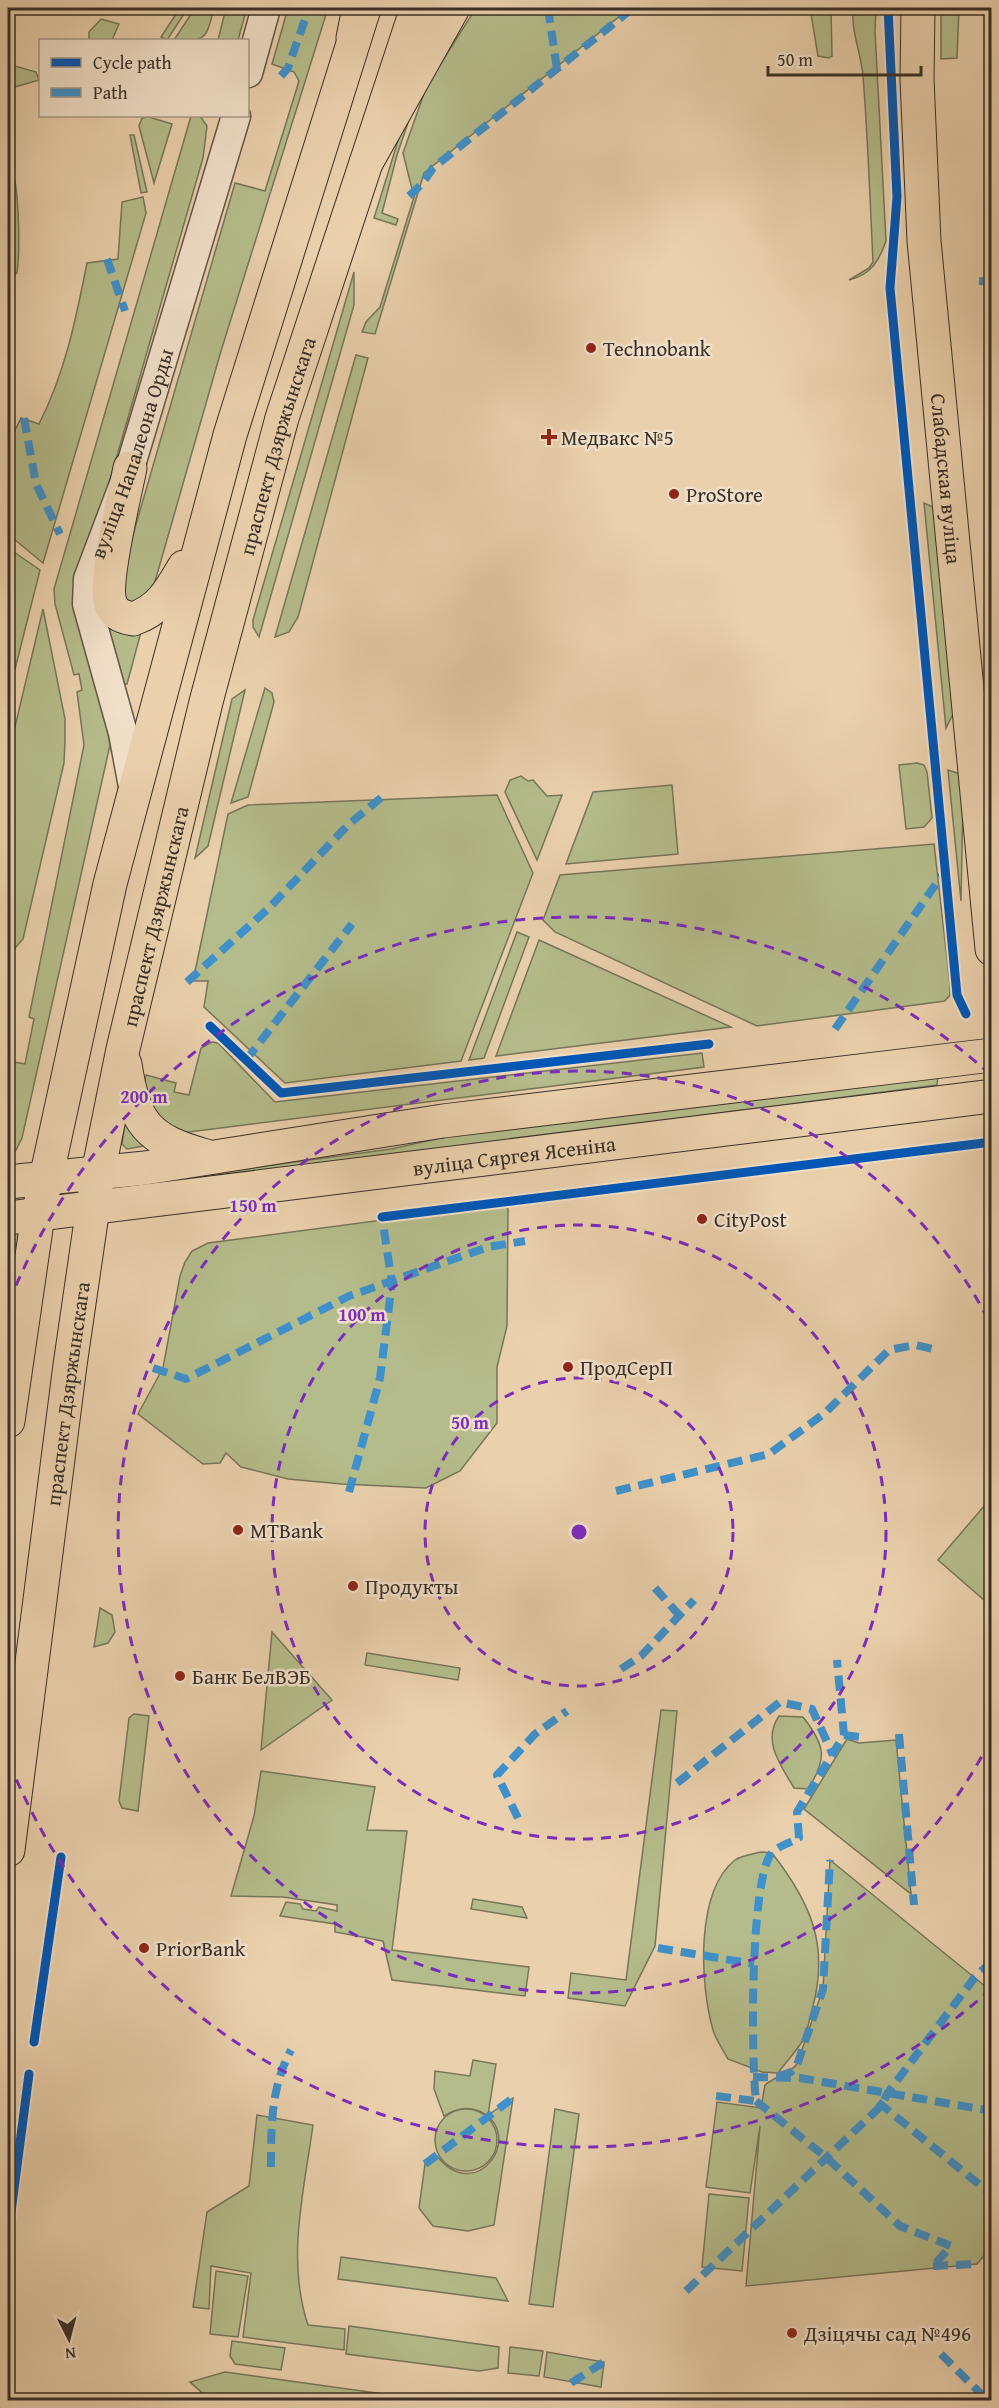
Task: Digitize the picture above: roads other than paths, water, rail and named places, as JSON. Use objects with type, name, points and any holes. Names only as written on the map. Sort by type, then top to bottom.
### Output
[{"type":"main road","points":[[8,1421],[16,1353],[23,1216],[45,1178],[110,884],[202,534],[356,23],[365,8]]},
{"type":"main road","name":"праспект Дзяржынскага","points":[[8,1850],[70,1365],[98,1173],[123,1049],[206,702],[282,418],[417,8]]},
{"type":"main road","points":[[366,163],[453,8]]},
{"type":"main road","name":"Слабадская вуліца","points":[[918,8],[917,68],[924,241],[992,949]]},
{"type":"main road","points":[[130,468],[109,585],[111,605],[116,613],[133,619],[155,610],[168,594],[202,534]]},
{"type":"main road","points":[[123,1049],[131,1095],[143,1123],[164,1142],[213,1158]]},
{"type":"main road","name":"вуліца Сяргея Ясеніна","points":[[8,1182],[213,1158],[443,1121],[992,1055]]},
{"type":"main road","name":"вуліца Сяргея Ясеніна","points":[[23,1216],[992,1096]]},
{"type":"main road","points":[[8,1279],[12,1292],[16,1353]]},
{"type":"street","points":[[249,69],[266,8]]},
{"type":"street","name":"вуліца Напалеона Орды","points":[[134,792],[123,733],[87,604],[88,579],[130,468],[236,117]]},
{"type":"place","name":"Technobank","points":[[591,348]]},
{"type":"place","name":"Медвакс №5","points":[[549,437]]},
{"type":"place","name":"ProStore","points":[[674,494]]},
{"type":"place","name":"CityPost","points":[[702,1219]]},
{"type":"place","name":"ПродСерП","points":[[568,1367]]},
{"type":"place","name":"MTBank","points":[[238,1530]]},
{"type":"place","name":"Продукты","points":[[353,1586]]},
{"type":"place","name":"Банк БелВЭБ","points":[[180,1676]]},
{"type":"place","name":"PriorBank","points":[[144,1948]]},
{"type":"place","name":"Дзіцячы сад №496","points":[[792,2333]]}]
